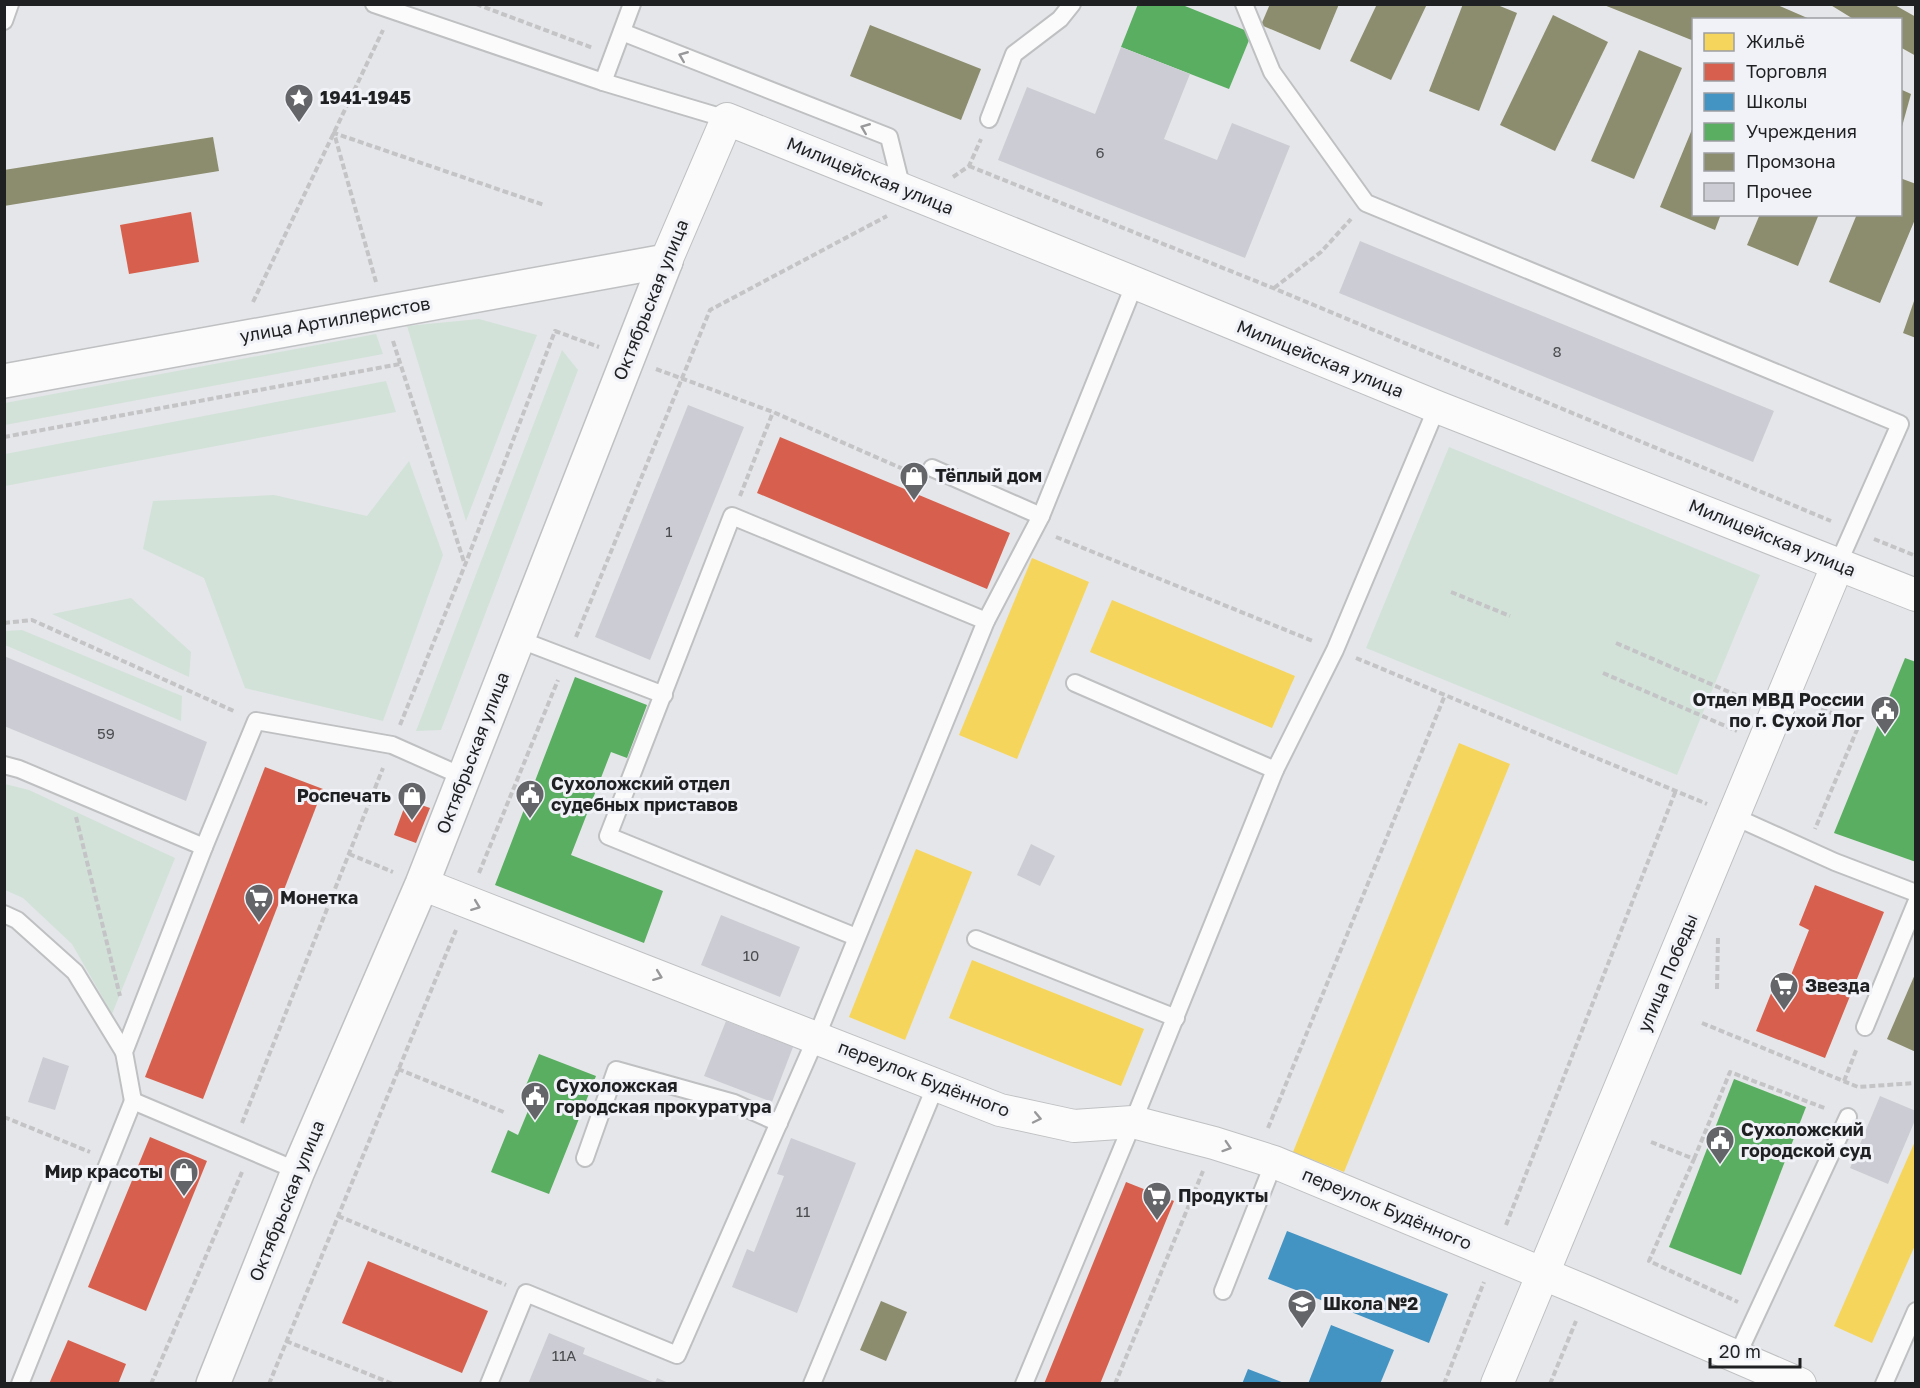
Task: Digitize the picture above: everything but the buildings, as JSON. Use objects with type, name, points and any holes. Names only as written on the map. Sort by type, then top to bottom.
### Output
[{"type":"street","name":"Милицейская улица","points":[[727,119],[1437,406],[1916,595]]},
{"type":"street","name":"Октябрьская улица","points":[[213,1383],[298,1171],[422,884],[666,261],[727,119]]},
{"type":"street","name":"улица Артиллеристов","points":[[4,381],[666,261]]},
{"type":"street","name":"улица Победы","points":[[1497,1383],[1838,564]]},
{"type":"street","name":"переулок Будённого","points":[[422,884],[1000,1110],[1074,1126],[1133,1122],[1265,1159],[1800,1383]]},
{"type":"lane","points":[[4,21],[10,4]]},
{"type":"lane","points":[[374,4],[603,82],[727,119]]},
{"type":"lane","points":[[603,82],[632,4]]},
{"type":"lane","points":[[989,119],[1014,54],[1060,20],[1072,4]]},
{"type":"lane","points":[[1244,4],[1272,72],[1366,203],[1900,424],[1838,564]]},
{"type":"lane","points":[[622,32],[889,137],[912,193]]},
{"type":"lane","points":[[489,1383],[526,1293],[677,1355],[816,1038],[986,621],[1039,522],[1135,283]]},
{"type":"lane","points":[[1024,1383],[1176,1018],[1275,770],[1335,650],[1437,406]]},
{"type":"lane","points":[[925,472],[1039,522]]},
{"type":"lane","points":[[856,937],[608,836],[732,516],[986,621]]},
{"type":"lane","points":[[518,639],[664,695]]},
{"type":"lane","points":[[1075,683],[1275,770]]},
{"type":"lane","points":[[21,1383],[133,1101],[127,1045],[256,721],[392,745],[464,777]]},
{"type":"lane","points":[[4,765],[204,847]]},
{"type":"lane","points":[[1733,816],[1806,849],[1916,893]]},
{"type":"lane","points":[[1865,1027],[1916,903]]},
{"type":"lane","points":[[4,914],[17,920],[75,972],[127,1045]]},
{"type":"lane","points":[[976,939],[1176,1018]]},
{"type":"lane","points":[[585,1158],[616,1070],[734,1103],[779,1123]]},
{"type":"lane","points":[[812,1383],[936,1085]]},
{"type":"lane","points":[[133,1101],[298,1171]]},
{"type":"lane","points":[[1737,1356],[1848,1117]]},
{"type":"lane","points":[[1223,1292],[1265,1159]]},
{"type":"lane","points":[[1884,1383],[1916,1311]]},
{"type":"path","points":[[476,4],[490,7],[613,55]]},
{"type":"path","points":[[253,302],[392,11]]},
{"type":"path","points":[[269,1383],[710,310],[912,193],[969,166],[989,119]]},
{"type":"path","points":[[969,166],[1273,288],[1916,556]]},
{"type":"path","points":[[1273,288],[1321,252],[1366,203]]},
{"type":"path","points":[[555,331],[773,412],[925,472]]},
{"type":"path","points":[[4,437],[400,364]]},
{"type":"path","points":[[732,516],[773,412]]},
{"type":"path","points":[[1039,522],[1335,650],[1676,790],[1733,816]]},
{"type":"path","points":[[1451,592],[1510,616]]},
{"type":"path","points":[[4,623],[32,620],[256,721]]},
{"type":"path","points":[[1616,643],[1780,703],[1859,725],[1806,849]]},
{"type":"path","points":[[1603,673],[1764,743]]},
{"type":"path","points":[[1265,1159],[1445,695]]},
{"type":"path","points":[[69,790],[127,1045]]},
{"type":"path","points":[[1444,1383],[1676,790]]},
{"type":"path","points":[[349,854],[422,884]]},
{"type":"path","points":[[1702,1023],[1858,1087],[1916,1083]]},
{"type":"path","points":[[1844,1081],[1865,1027]]},
{"type":"path","points":[[398,1069],[506,1113]]},
{"type":"path","points":[[1758,1312],[1649,1261],[1730,1072],[1848,1117]]},
{"type":"path","points":[[4,1117],[109,1161]]},
{"type":"path","points":[[1651,1142],[1694,1159]]},
{"type":"path","points":[[1115,1383],[1214,1143]]},
{"type":"path","points":[[151,1383],[251,1151]]},
{"type":"path","points":[[338,1216],[526,1293]]},
{"type":"path","points":[[1550,1383],[1587,1292]]},
{"type":"path","points":[[286,1341],[393,1383]]},
{"type":"shaded area","points":[[479,319],[537,335],[466,521],[407,326]]},
{"type":"shaded area","points":[[376,334],[383,354],[5,425],[5,403]]},
{"type":"shaded area","points":[[562,350],[578,370],[441,730],[416,731]]},
{"type":"shaded area","points":[[386,381],[396,412],[5,486],[5,454]]},
{"type":"shaded area","points":[[1449,447],[1760,575],[1677,775],[1366,648]]},
{"type":"shaded area","points":[[409,461],[443,555],[383,721],[245,688],[204,578],[143,549],[153,501],[274,495],[367,516]]},
{"type":"shaded area","points":[[131,598],[191,652],[189,677],[52,614]]},
{"type":"shaded area","points":[[22,630],[182,696],[181,721],[5,645],[5,631]]},
{"type":"shaded area","points":[[5,784],[29,790],[175,858],[112,1014],[72,944],[23,898],[5,890]]},
{"type":"place","name":"1941-1945","points":[[299,124]]},
{"type":"place","name":"Тёплый дом","points":[[914,502]]},
{"type":"place","name":"Отдел МВД России по г. Сухой Лог","points":[[1885,736]]},
{"type":"place","name":"Сухоложский отдел судебных приставов","points":[[530,820]]},
{"type":"place","name":"Роспечать","points":[[412,822]]},
{"type":"place","name":"Монетка","points":[[259,924]]},
{"type":"place","name":"Звезда","points":[[1784,1012]]},
{"type":"place","name":"Сухоложская городская прокуратура","points":[[535,1122]]},
{"type":"place","name":"Сухоложский городской суд","points":[[1720,1166]]},
{"type":"place","name":"Мир красоты","points":[[184,1198]]},
{"type":"place","name":"Продукты","points":[[1157,1222]]},
{"type":"place","name":"Школа №2","points":[[1302,1330]]}]
